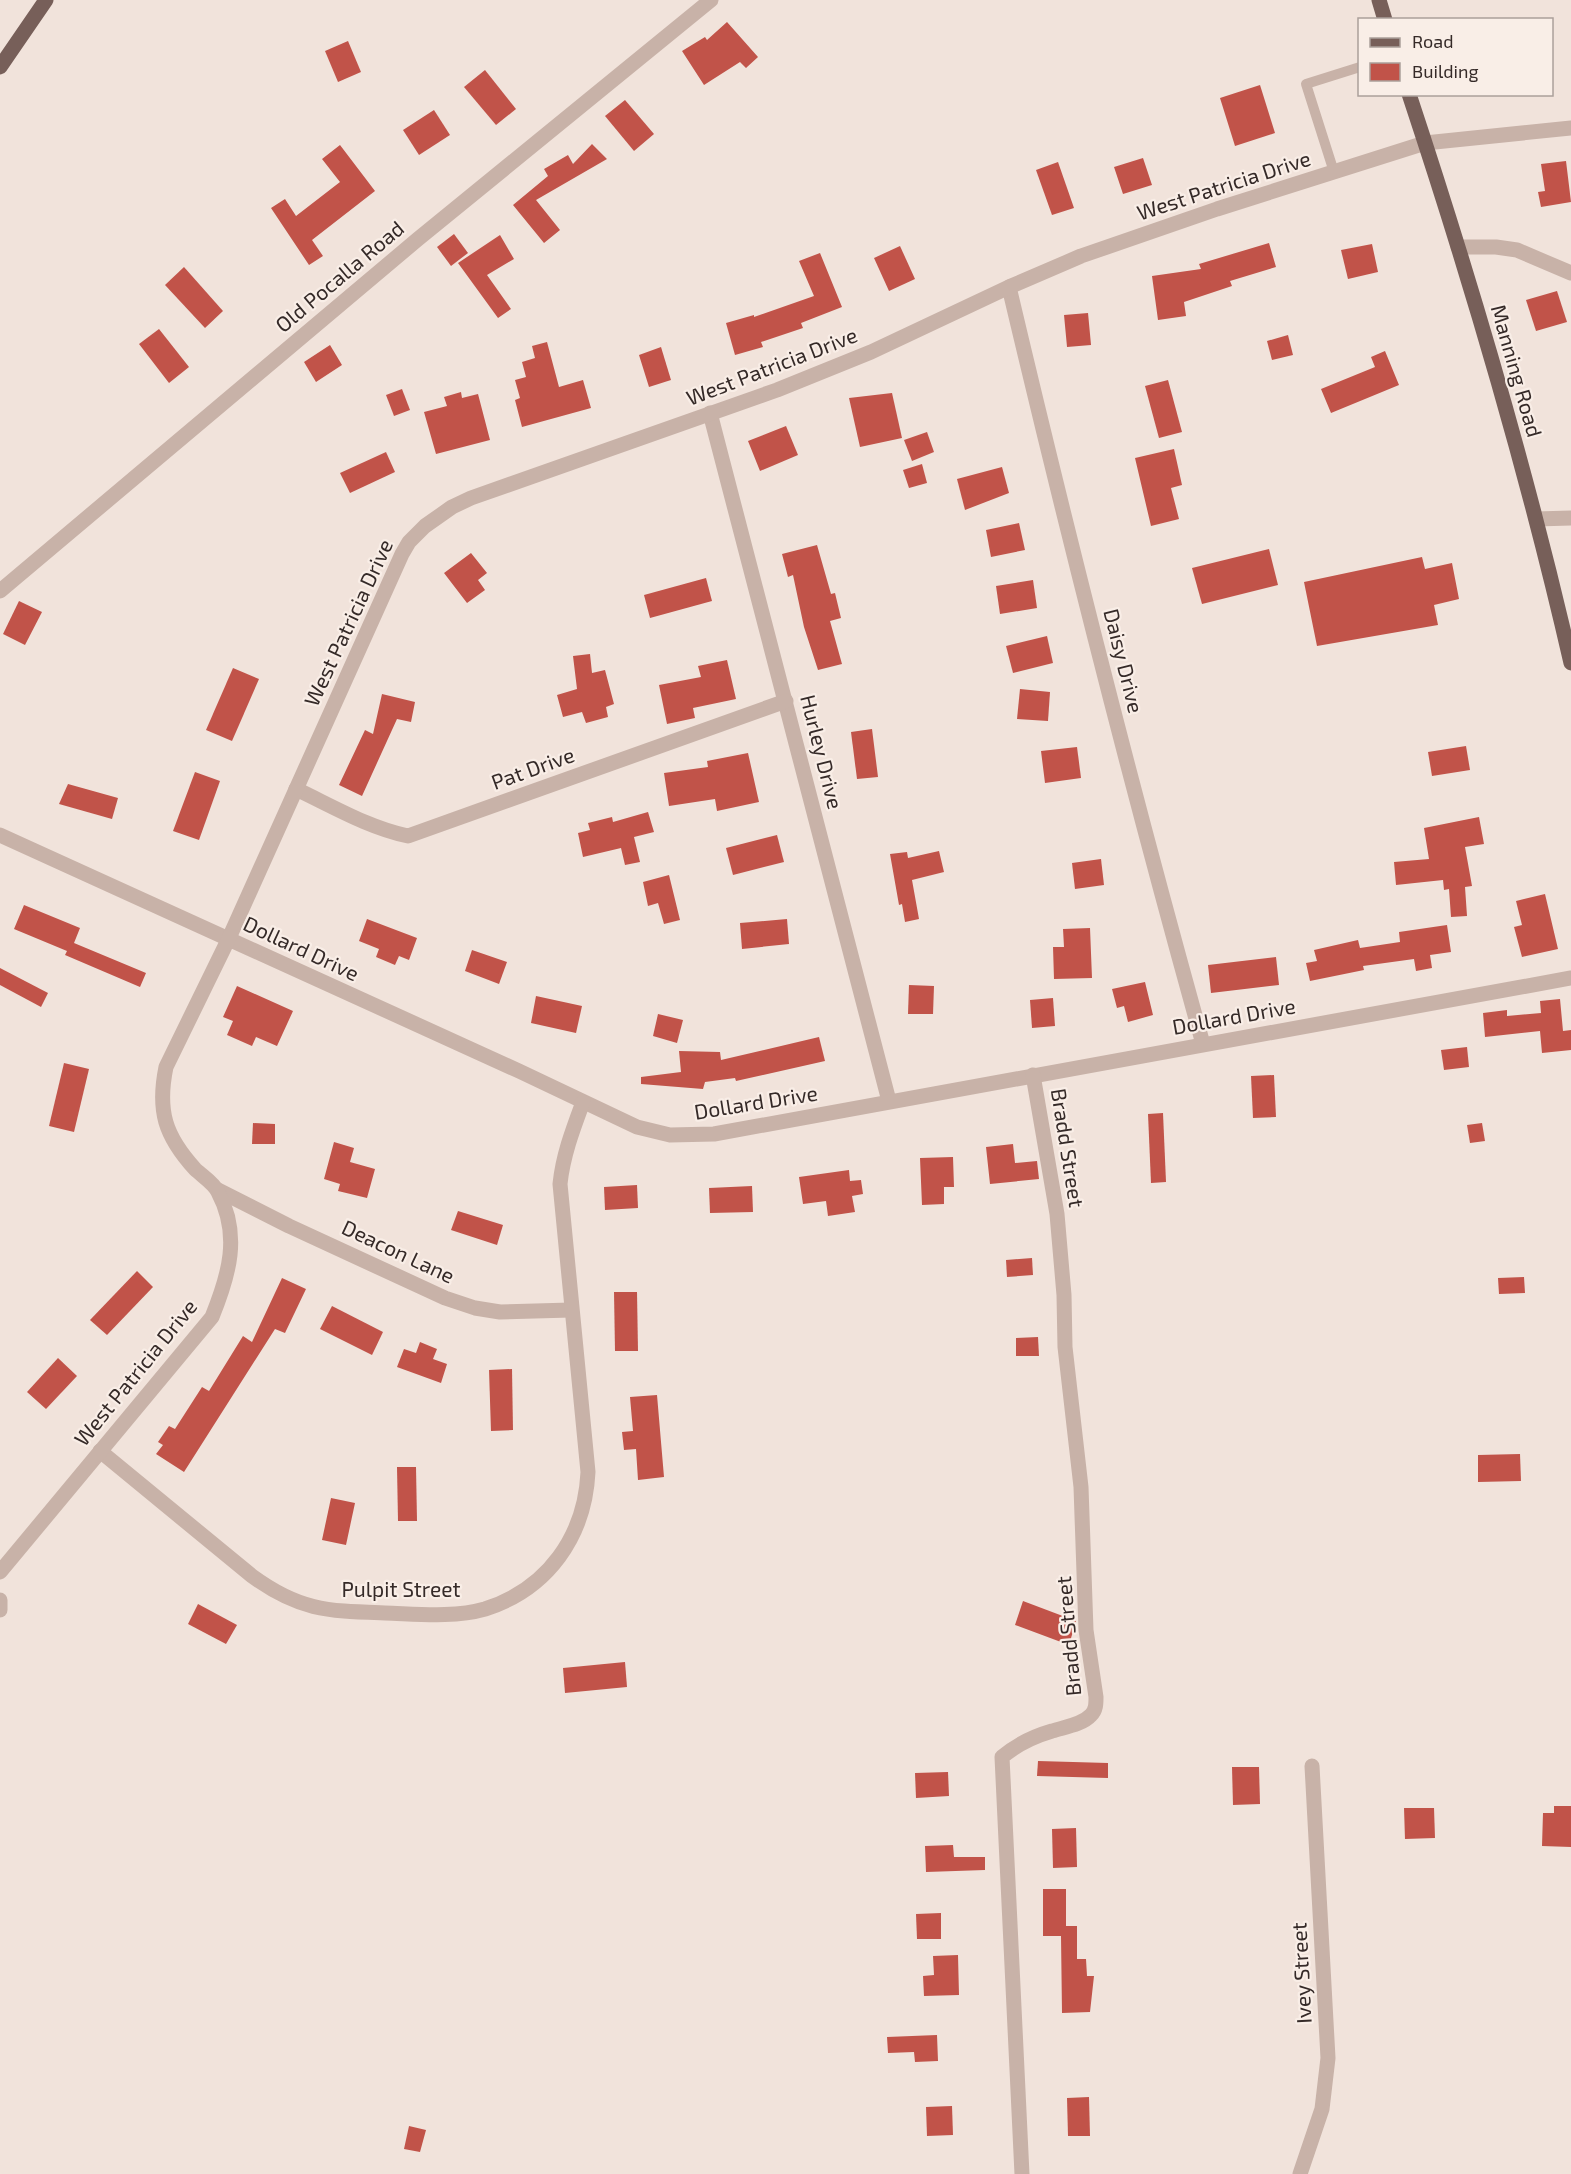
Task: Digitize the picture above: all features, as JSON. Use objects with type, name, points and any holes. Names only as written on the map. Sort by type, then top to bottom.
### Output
[{"type":"main road","points":[[0,67],[46,0]]},
{"type":"main road","points":[[1379,0],[1384,18]]},
{"type":"main road","name":"Manning Road","points":[[1410,96],[1458,247],[1536,519],[1571,663]]},
{"type":"street","name":"Old Pocalla Road","points":[[0,591],[417,239],[711,0]]},
{"type":"street","name":"West Patricia Drive","points":[[0,1572],[212,1317],[230,1265],[231,1242],[226,1214],[218,1190],[196,1170],[168,1132],[162,1111],[161,1090],[166,1068],[229,938],[389,579],[409,542],[425,526],[452,507],[471,498],[777,390],[871,352],[1081,256],[1217,209],[1425,143],[1571,128]]},
{"type":"street","points":[[1458,247],[1496,247],[1517,250],[1571,273]]},
{"type":"street","name":"Daisy Drive","points":[[1009,287],[1057,489],[1148,849],[1203,1044]]},
{"type":"street","name":"Hurley Drive","points":[[710,413],[889,1101]]},
{"type":"street","points":[[1536,519],[1571,518]]},
{"type":"street","name":"Pat Drive","points":[[296,789],[392,833],[408,836],[786,701]]},
{"type":"street","name":"Dollard Drive","points":[[1,839],[229,938],[637,1127],[670,1135],[714,1134],[1571,978]]},
{"type":"street","name":"Bradd Street","points":[[1022,2174],[1002,1756],[1051,1731],[1085,1720],[1092,1715],[1096,1707],[1086,1630],[1081,1487],[1065,1347],[1064,1295],[1057,1214],[1033,1075]]},
{"type":"street","name":"Pulpit Street","points":[[100,1451],[252,1576],[270,1589],[298,1603],[326,1610],[409,1614],[457,1613],[484,1609],[507,1600],[545,1574],[562,1554],[575,1531],[583,1510],[588,1472],[560,1184],[567,1148],[583,1102]]},
{"type":"street","name":"Deacon Lane","points":[[218,1190],[289,1226],[435,1293],[475,1308],[500,1312],[571,1310]]},
{"type":"street","points":[[0,1600],[0,1610]]},
{"type":"street","name":"Ivey Street","points":[[1300,2174],[1322,2109],[1328,2058],[1312,1766]]},
{"type":"lane","points":[[1334,172],[1306,84],[1358,67]]},
{"type":"building","points":[[727,22],[758,57],[746,68],[740,62],[704,85],[682,51],[705,37],[707,40]]},
{"type":"building","points":[[348,41],[361,72],[338,82],[325,51]]},
{"type":"building","points":[[485,70],[516,109],[496,125],[464,87]]},
{"type":"building","points":[[1260,85],[1275,133],[1235,146],[1220,98]]},
{"type":"building","points":[[625,100],[654,134],[634,151],[605,116]]},
{"type":"building","points":[[434,110],[450,135],[419,155],[403,130]]},
{"type":"building","points":[[592,144],[607,159],[536,200],[560,230],[544,243],[513,205],[548,176],[544,169],[568,155],[573,164]]},
{"type":"building","points":[[340,145],[375,191],[312,240],[323,256],[309,265],[271,208],[285,199],[296,216],[340,182],[322,159]]},
{"type":"building","points":[[1143,158],[1152,185],[1123,194],[1114,167]]},
{"type":"building","points":[[1566,161],[1571,202],[1541,207],[1538,192],[1545,191],[1541,164]]},
{"type":"building","points":[[1058,162],[1074,208],[1052,215],[1036,170]]},
{"type":"building","points":[[454,234],[468,253],[451,266],[437,247]]},
{"type":"building","points":[[500,235],[514,259],[487,275],[511,309],[498,318],[458,263]]},
{"type":"building","points":[[1269,243],[1276,267],[1230,281],[1232,286],[1184,302],[1186,316],[1158,320],[1152,276],[1201,269],[1199,264]]},
{"type":"building","points":[[1372,244],[1378,272],[1348,279],[1341,250]]},
{"type":"building","points":[[900,246],[915,279],[889,291],[874,258]]},
{"type":"building","points":[[820,253],[842,307],[801,323],[803,328],[761,342],[763,347],[735,355],[726,323],[754,315],[754,317],[814,296],[799,261]]},
{"type":"building","points":[[184,267],[223,311],[205,328],[165,285]]},
{"type":"building","points":[[1557,291],[1567,322],[1536,331],[1526,300]]},
{"type":"building","points":[[1088,313],[1091,345],[1067,347],[1064,315]]},
{"type":"building","points":[[159,329],[189,367],[169,383],[139,344]]},
{"type":"building","points":[[1288,335],[1293,355],[1272,360],[1267,341]]},
{"type":"building","points":[[547,342],[559,387],[583,380],[591,408],[522,427],[515,400],[520,398],[515,380],[526,377],[522,362],[535,358],[532,346]]},
{"type":"building","points":[[330,345],[342,365],[316,382],[304,362]]},
{"type":"building","points":[[661,347],[671,380],[649,387],[639,355]]},
{"type":"building","points":[[1385,351],[1399,385],[1331,413],[1321,389],[1375,367],[1371,357]]},
{"type":"building","points":[[1168,380],[1182,432],[1159,438],[1145,386]]},
{"type":"building","points":[[402,389],[410,410],[394,416],[386,395]]},
{"type":"building","points":[[461,392],[462,398],[478,394],[490,440],[436,454],[424,412],[447,406],[444,397]]},
{"type":"building","points":[[892,393],[902,438],[860,447],[849,398]]},
{"type":"building","points":[[786,426],[798,455],[760,471],[748,441]]},
{"type":"building","points":[[927,432],[934,452],[912,461],[904,440]]},
{"type":"building","points":[[1174,449],[1182,485],[1171,488],[1179,519],[1151,526],[1135,458]]},
{"type":"building","points":[[386,452],[395,472],[350,493],[340,473]]},
{"type":"building","points":[[922,464],[927,483],[909,488],[903,470]]},
{"type":"building","points":[[1002,467],[1009,493],[965,510],[957,479]]},
{"type":"building","points":[[1019,523],[1025,550],[991,557],[986,530]]},
{"type":"building","points":[[817,545],[831,594],[835,593],[841,618],[830,621],[842,664],[818,670],[804,627],[793,575],[788,577],[782,554]]},
{"type":"building","points":[[1269,549],[1278,585],[1202,604],[1192,568]]},
{"type":"building","points":[[471,553],[487,573],[478,580],[485,590],[467,603],[444,573]]},
{"type":"building","points":[[1422,557],[1425,569],[1452,563],[1459,599],[1434,605],[1438,625],[1317,646],[1304,582]]},
{"type":"building","points":[[706,578],[712,601],[650,618],[644,595]]},
{"type":"building","points":[[1033,580],[1037,608],[1000,614],[996,586]]},
{"type":"building","points":[[19,601],[42,612],[25,645],[3,634]]},
{"type":"building","points":[[1047,636],[1053,663],[1013,673],[1006,646]]},
{"type":"building","points":[[590,654],[592,673],[605,670],[614,704],[606,707],[608,717],[586,723],[582,712],[563,717],[557,695],[577,689],[573,656]]},
{"type":"building","points":[[727,660],[736,699],[693,708],[695,718],[667,724],[659,685],[701,677],[698,666]]},
{"type":"building","points":[[233,668],[259,679],[232,741],[206,730]]},
{"type":"building","points":[[1020,689],[1050,692],[1048,721],[1017,719]]},
{"type":"building","points":[[382,694],[415,702],[411,722],[397,719],[362,796],[339,785],[365,730],[373,734]]},
{"type":"building","points":[[872,729],[878,777],[857,779],[851,732]]},
{"type":"building","points":[[1466,746],[1470,770],[1432,776],[1428,752]]},
{"type":"building","points":[[1077,747],[1081,778],[1045,783],[1041,751]]},
{"type":"building","points":[[748,753],[759,802],[717,811],[715,799],[669,806],[664,773],[708,767],[707,761]]},
{"type":"building","points":[[195,772],[220,781],[199,840],[173,831]]},
{"type":"building","points":[[68,784],[118,798],[112,819],[59,804]]},
{"type":"building","points":[[648,812],[654,832],[634,837],[640,862],[625,865],[621,848],[583,857],[578,833],[590,830],[588,823],[612,817],[613,822]]},
{"type":"building","points":[[1479,817],[1484,844],[1465,847],[1472,886],[1465,887],[1467,916],[1451,917],[1449,889],[1444,890],[1443,880],[1396,885],[1394,862],[1429,859],[1424,828]]},
{"type":"building","points":[[777,835],[784,862],[733,875],[726,848]]},
{"type":"building","points":[[939,851],[944,872],[912,880],[919,919],[905,922],[902,904],[899,905],[890,854],[907,852],[908,858]]},
{"type":"building","points":[[1101,859],[1104,885],[1075,889],[1072,863]]},
{"type":"building","points":[[669,875],[680,920],[664,924],[658,903],[648,906],[643,882]]},
{"type":"building","points":[[1545,894],[1558,949],[1522,957],[1514,927],[1522,925],[1516,901]]},
{"type":"building","points":[[24,905],[80,928],[74,943],[146,973],[140,987],[65,955],[67,951],[14,929]]},
{"type":"building","points":[[367,919],[417,938],[409,960],[399,956],[395,965],[376,957],[379,949],[359,941]]},
{"type":"building","points":[[787,919],[789,944],[742,949],[740,923]]},
{"type":"building","points":[[1447,925],[1451,952],[1430,955],[1432,968],[1416,971],[1414,959],[1363,966],[1364,970],[1310,981],[1306,963],[1317,961],[1314,950],[1358,940],[1360,948],[1400,942],[1399,932]]},
{"type":"building","points":[[1090,928],[1092,978],[1054,979],[1053,947],[1064,947],[1063,929]]},
{"type":"building","points":[[472,950],[507,962],[499,984],[465,971]]},
{"type":"building","points":[[1276,957],[1279,985],[1211,993],[1208,965]]},
{"type":"building","points":[[0,968],[48,993],[41,1007],[0,985]]},
{"type":"building","points":[[1145,982],[1153,1015],[1128,1022],[1124,1006],[1117,1008],[1112,989]]},
{"type":"building","points":[[909,985],[934,986],[933,1014],[908,1014]]},
{"type":"building","points":[[237,986],[293,1011],[277,1046],[256,1037],[252,1046],[227,1035],[233,1021],[223,1017]]},
{"type":"building","points":[[536,996],[582,1006],[576,1033],[531,1023]]},
{"type":"building","points":[[1053,998],[1055,1026],[1032,1028],[1030,1000]]},
{"type":"building","points":[[1560,999],[1563,1031],[1571,1030],[1571,1050],[1542,1053],[1540,1031],[1485,1037],[1483,1013],[1507,1010],[1507,1016],[1541,1013],[1540,1001]]},
{"type":"building","points":[[658,1014],[683,1020],[677,1043],[653,1036]]},
{"type":"building","points":[[819,1037],[825,1061],[736,1081],[735,1078],[705,1082],[703,1089],[641,1084],[641,1077],[681,1072],[679,1051],[720,1052],[721,1060]]},
{"type":"building","points":[[1467,1047],[1469,1067],[1444,1070],[1441,1050]]},
{"type":"building","points":[[64,1063],[89,1069],[74,1132],[49,1126]]},
{"type":"building","points":[[1274,1075],[1276,1117],[1253,1118],[1251,1076]]},
{"type":"building","points":[[1163,1113],[1166,1182],[1151,1183],[1148,1114]]},
{"type":"building","points":[[253,1123],[275,1124],[275,1144],[252,1144]]},
{"type":"building","points":[[1482,1123],[1485,1141],[1470,1143],[1467,1125]]},
{"type":"building","points":[[334,1142],[354,1148],[350,1162],[375,1169],[367,1198],[338,1191],[340,1184],[324,1179]]},
{"type":"building","points":[[1013,1144],[1015,1163],[1037,1161],[1039,1179],[990,1184],[986,1147]]},
{"type":"building","points":[[953,1157],[954,1187],[944,1187],[944,1204],[922,1205],[920,1158]]},
{"type":"building","points":[[849,1170],[850,1181],[861,1180],[863,1194],[852,1196],[855,1212],[828,1216],[826,1201],[803,1204],[799,1177]]},
{"type":"building","points":[[637,1185],[638,1208],[605,1210],[604,1187]]},
{"type":"building","points":[[752,1186],[753,1212],[710,1213],[709,1188]]},
{"type":"building","points":[[458,1211],[503,1225],[497,1245],[451,1230]]},
{"type":"building","points":[[1032,1258],[1033,1275],[1007,1277],[1006,1260]]},
{"type":"building","points":[[137,1271],[153,1287],[107,1335],[90,1320]]},
{"type":"building","points":[[1524,1277],[1525,1293],[1499,1294],[1498,1278]]},
{"type":"building","points":[[282,1278],[306,1289],[285,1333],[275,1329],[184,1472],[156,1454],[163,1445],[158,1442],[169,1426],[175,1429],[202,1387],[209,1391],[243,1336],[252,1342]]},
{"type":"building","points":[[614,1292],[637,1292],[638,1351],[615,1351]]},
{"type":"building","points":[[332,1306],[383,1332],[372,1355],[320,1329]]},
{"type":"building","points":[[1038,1337],[1039,1356],[1016,1356],[1016,1338]]},
{"type":"building","points":[[420,1342],[437,1349],[433,1359],[447,1364],[441,1383],[397,1367],[404,1349],[416,1353]]},
{"type":"building","points":[[58,1358],[77,1376],[46,1409],[27,1392]]},
{"type":"building","points":[[512,1369],[513,1430],[491,1431],[489,1370]]},
{"type":"building","points":[[657,1395],[664,1477],[638,1480],[636,1449],[624,1450],[622,1432],[633,1431],[630,1397]]},
{"type":"building","points":[[1520,1454],[1521,1481],[1478,1482],[1478,1455]]},
{"type":"building","points":[[397,1467],[416,1467],[417,1521],[398,1521]]},
{"type":"building","points":[[331,1498],[355,1503],[346,1545],[322,1540]]},
{"type":"building","points":[[1023,1601],[1076,1621],[1069,1645],[1015,1625]]},
{"type":"building","points":[[198,1604],[237,1625],[226,1644],[188,1624]]},
{"type":"building","points":[[625,1662],[627,1687],[565,1693],[563,1668]]},
{"type":"building","points":[[1038,1761],[1108,1763],[1108,1778],[1037,1776]]},
{"type":"building","points":[[1232,1767],[1259,1767],[1260,1804],[1233,1805]]},
{"type":"building","points":[[948,1772],[949,1796],[916,1798],[915,1773]]},
{"type":"building","points":[[1554,1806],[1571,1806],[1571,1847],[1542,1846],[1543,1813],[1554,1813]]},
{"type":"building","points":[[1404,1808],[1434,1808],[1435,1838],[1405,1839]]},
{"type":"building","points":[[1076,1828],[1077,1867],[1053,1868],[1052,1829]]},
{"type":"building","points":[[953,1845],[954,1857],[985,1857],[985,1870],[926,1872],[925,1846]]},
{"type":"building","points":[[1043,1889],[1066,1889],[1066,1926],[1077,1926],[1077,1959],[1086,1959],[1087,1976],[1094,1976],[1090,2012],[1062,2013],[1061,1936],[1043,1936]]},
{"type":"building","points":[[941,1913],[941,1939],[917,1939],[916,1914]]},
{"type":"building","points":[[958,1955],[959,1995],[924,1996],[923,1976],[934,1975],[933,1956]]},
{"type":"building","points":[[937,2035],[938,2061],[915,2062],[914,2052],[888,2053],[887,2037]]},
{"type":"building","points":[[1089,2097],[1090,2136],[1068,2136],[1067,2098]]},
{"type":"building","points":[[952,2106],[953,2135],[927,2136],[926,2107]]},
{"type":"building","points":[[409,2126],[426,2130],[420,2152],[404,2149]]}]
